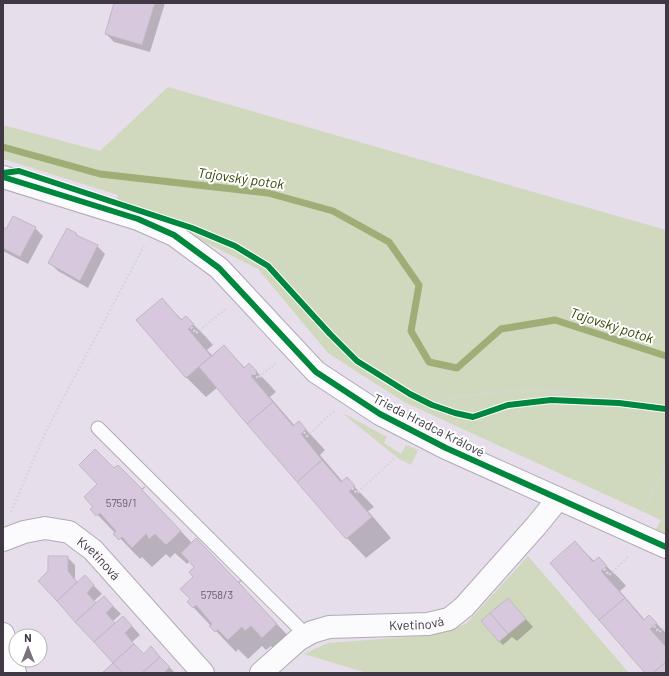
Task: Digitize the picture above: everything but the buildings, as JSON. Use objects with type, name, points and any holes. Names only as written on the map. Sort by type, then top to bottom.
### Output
[{"type":"street","name":"Trieda Hradca Králové","points":[[3,177],[138,219],[174,235],[219,268],[316,372],[380,414],[446,448],[666,547]]},
{"type":"street","name":"Kvetinová","points":[[261,673],[298,640],[312,632],[329,627],[428,624],[449,619],[464,607],[558,499]]},
{"type":"street","name":"Kvetinová","points":[[3,540],[24,532],[45,528],[69,532],[92,550],[204,673]]},
{"type":"street","points":[[3,634],[15,673]]},
{"type":"lane","points":[[98,428],[306,635]]},
{"type":"path","points":[[8,519],[46,431],[146,244]]},
{"type":"path","points":[[191,327],[196,333],[230,305]]},
{"type":"path","points":[[254,374],[258,378],[281,359]]},
{"type":"path","points":[[429,403],[453,397],[518,390],[576,392],[619,403]]},
{"type":"path","points":[[589,402],[627,404]]},
{"type":"path","points":[[429,403],[443,409]]},
{"type":"path","points":[[304,432],[308,436],[335,410]]},
{"type":"path","points":[[352,488],[357,493],[394,458]]},
{"type":"path","points":[[642,513],[666,468]]},
{"type":"path","points":[[604,569],[609,575],[633,552]]},
{"type":"path","points":[[654,626],[659,632],[666,626]]},
{"type":"green space","points":[[168,87],[666,230],[666,538],[654,533],[661,520],[404,402],[328,353],[258,269],[183,231],[114,206],[118,195],[3,159],[3,125],[100,151]]},
{"type":"green space","points":[[341,412],[387,437],[384,443],[401,454],[406,445],[418,450],[411,465],[399,459]]},
{"type":"green space","points":[[528,556],[629,673],[367,673],[304,654],[328,643],[433,635],[466,624]]},
{"type":"waterway","name":"Tajovský potok","points":[[3,147],[100,174],[268,193],[333,211],[389,242],[419,285],[411,331],[429,362],[457,368],[501,329],[555,320],[666,356]]},
{"type":"cycle path","points":[[3,173],[19,171],[192,228],[235,246],[268,266],[330,334],[357,361],[410,394],[432,405],[455,413],[473,417],[508,405],[551,400],[619,403],[666,409]]},
{"type":"cycle path","points":[[3,177],[138,219],[174,235],[219,268],[316,372],[380,414],[446,448],[666,547]]}]
